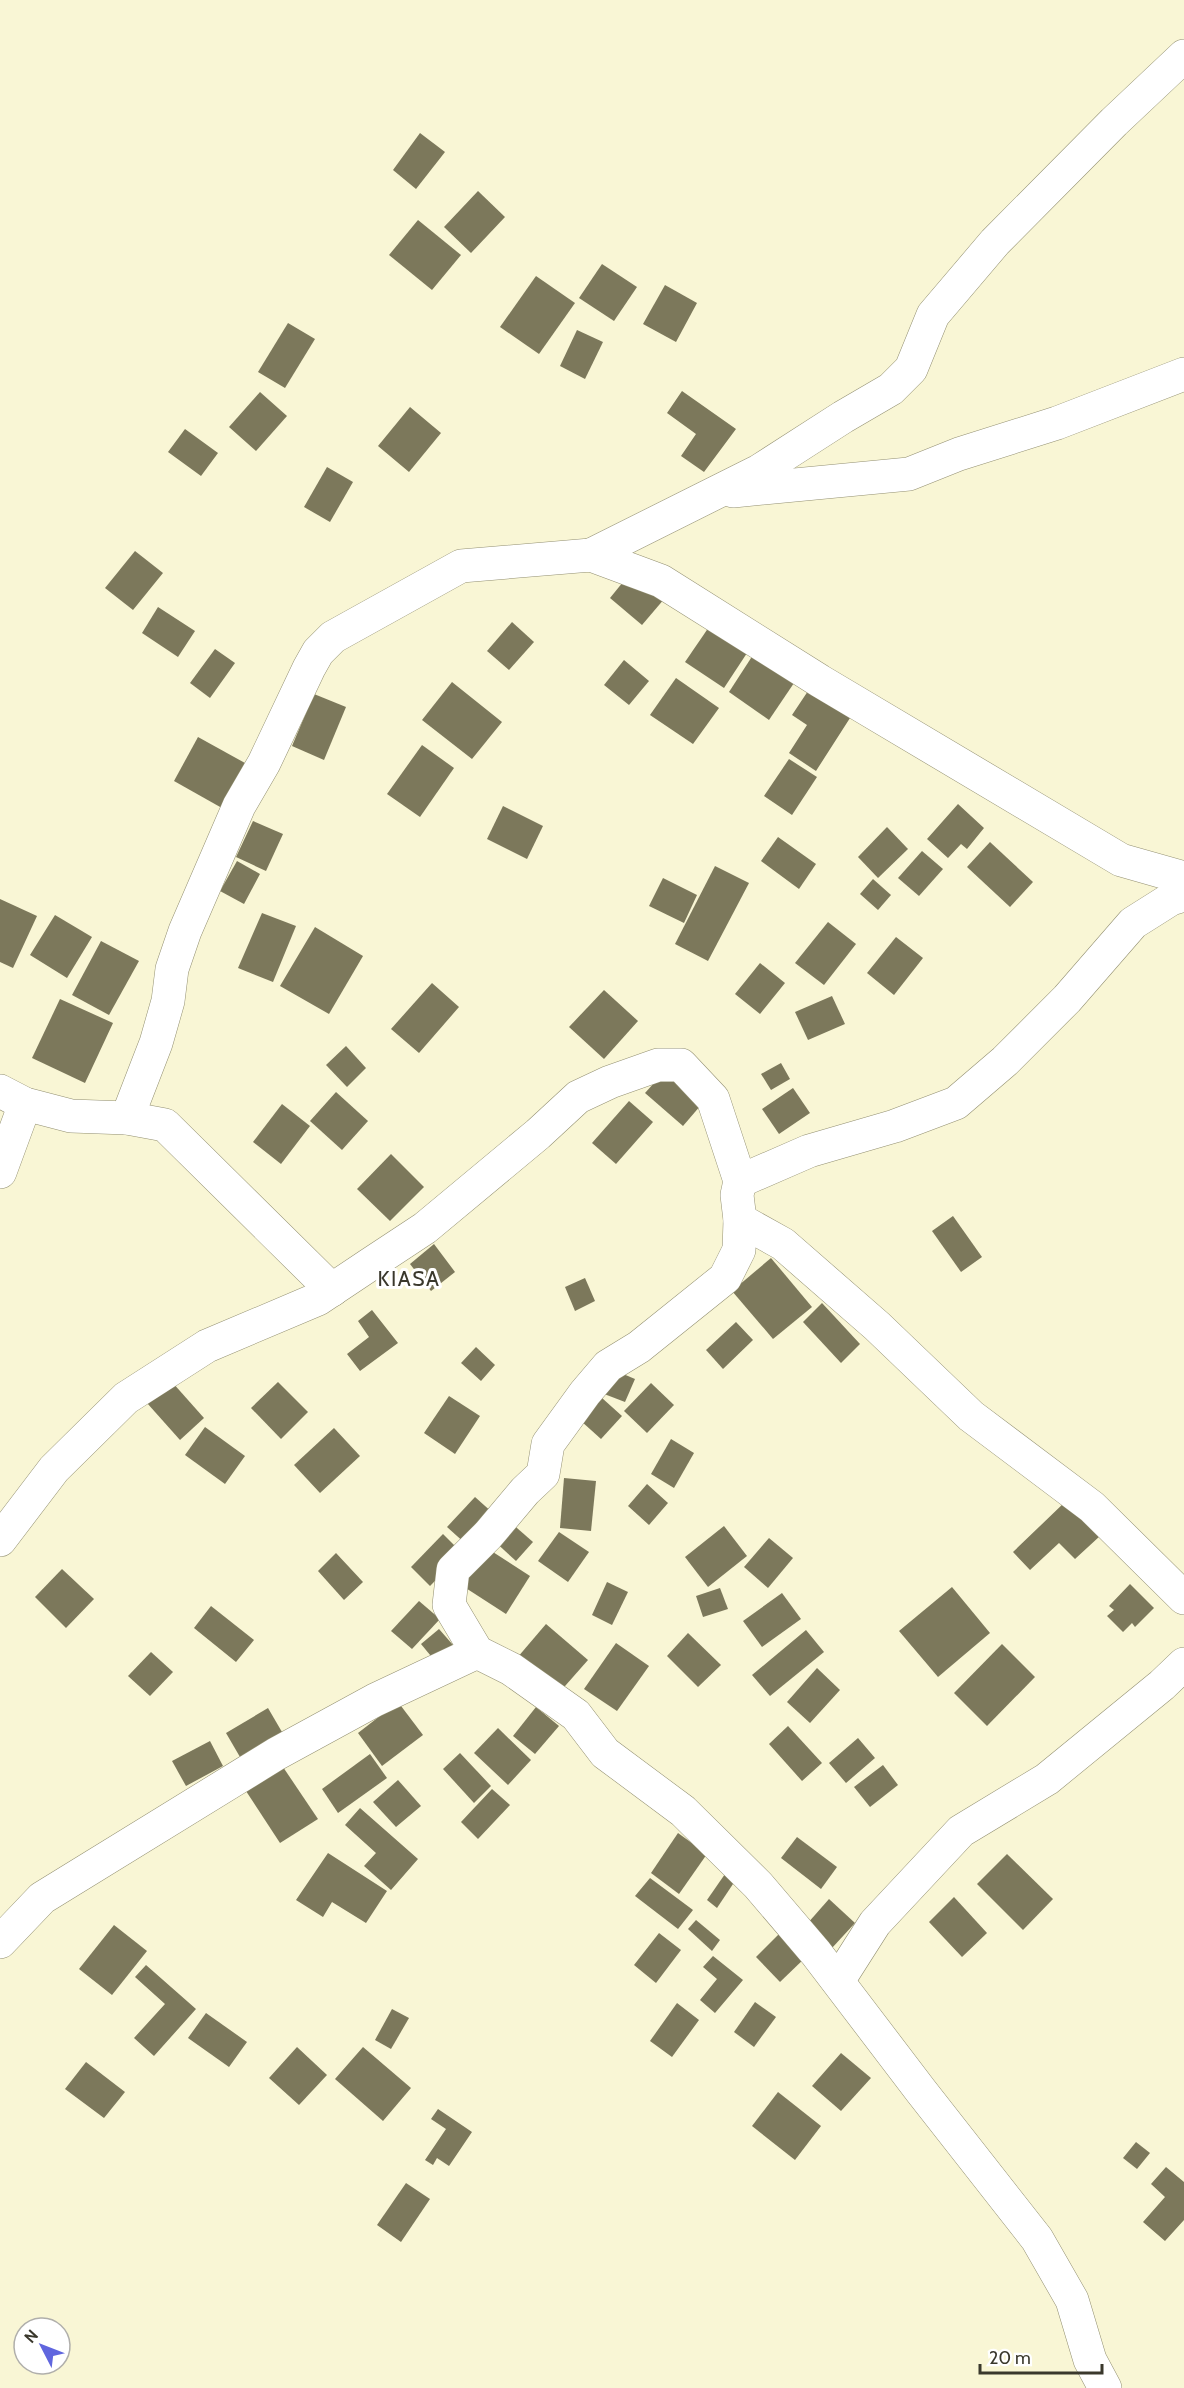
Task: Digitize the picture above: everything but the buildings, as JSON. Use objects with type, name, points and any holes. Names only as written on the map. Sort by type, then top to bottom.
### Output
[{"type":"street","points":[[127,1118],[156,1043],[168,1000],[172,969],[185,931],[239,807],[264,763],[318,652],[333,637],[461,566],[591,555],[759,471],[891,389],[911,369],[933,315],[995,242],[1114,122],[1184,56]]},
{"type":"street","points":[[713,493],[909,474],[959,454],[1058,423],[1184,374]]},
{"type":"street","points":[[591,555],[661,581],[820,681],[1121,860],[1184,878]]},
{"type":"street","points":[[740,1181],[810,1151],[895,1126],[956,1103],[1005,1061],[1067,999],[1132,923],[1171,899],[1184,895]]},
{"type":"street","points":[[0,1540],[54,1469],[126,1398],[207,1346],[318,1299],[425,1228],[538,1134],[578,1096],[658,1065],[681,1065],[712,1099],[740,1181],[737,1195],[740,1220],[739,1250],[725,1278],[639,1347],[608,1366],[585,1393],[548,1444],[543,1474],[453,1570],[449,1605],[477,1652],[511,1669],[576,1715],[604,1753],[683,1811],[758,1885],[838,1982],[1037,2239],[1072,2300],[1090,2360],[1105,2388]]},
{"type":"street","points":[[0,1173],[12,1097],[71,1116],[127,1118],[165,1125],[332,1290]]},
{"type":"street","points":[[740,1220],[783,1244],[877,1326],[971,1416],[1092,1507],[1184,1598]]},
{"type":"street","points":[[0,1942],[42,1898],[276,1754],[375,1700],[477,1652]]},
{"type":"street","points":[[838,1982],[875,1923],[961,1831],[1047,1779],[1162,1685],[1184,1664]]},
{"type":"district","name":"KIASA","points":[[409,1278]]}]
